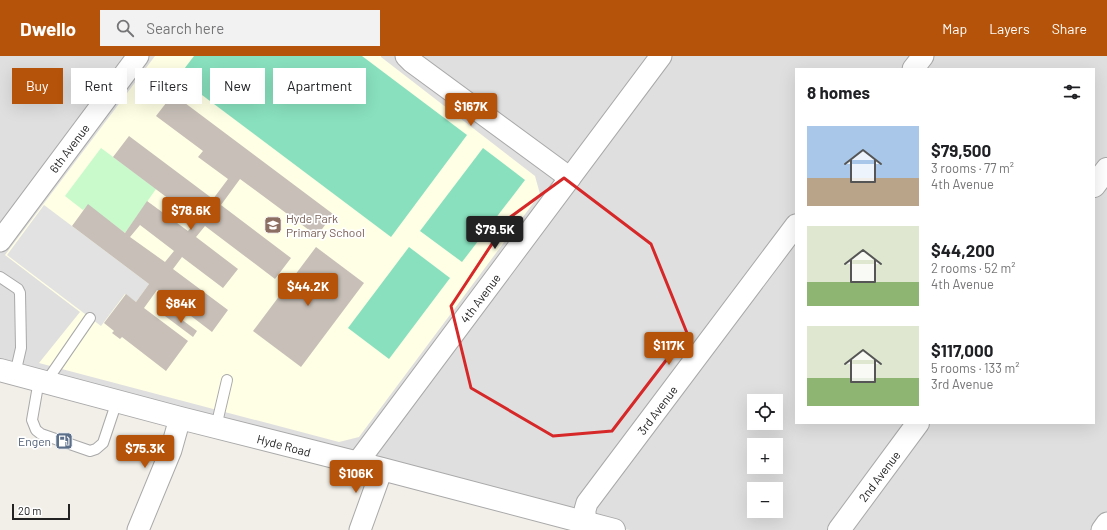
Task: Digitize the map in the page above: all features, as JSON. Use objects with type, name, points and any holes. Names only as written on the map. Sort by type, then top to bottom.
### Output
[{"type":"street","name":"6th Avenue","points":[[0,241],[138,56]]},
{"type":"street","points":[[406,56],[412,62],[570,178]]},
{"type":"street","name":"4th Avenue","points":[[357,464],[661,56]]},
{"type":"street","points":[[914,68],[923,56]]},
{"type":"street","points":[[1095,185],[1107,169]]},
{"type":"street","name":"3rd Avenue","points":[[585,526],[585,510],[587,503],[795,226]]},
{"type":"street","name":"Hyde Road","points":[[8,372],[357,464],[382,469],[585,526],[614,530]]},
{"type":"street","points":[[138,530],[171,450],[180,418]]},
{"type":"street","name":"2nd Avenue","points":[[839,530],[917,424]]},
{"type":"street","points":[[360,530],[382,469]]},
{"type":"street","points":[[1102,530],[1107,523]]},
{"type":"lane","points":[[0,277],[18,289],[20,293],[21,348],[8,372]]},
{"type":"lane","points":[[90,318],[43,381],[32,420],[36,430],[41,434],[90,450],[96,449],[103,443],[117,401]]},
{"type":"lane","points":[[216,427],[227,380]]},
{"type":"highlighted area","points":[[564,178],[651,244],[687,333],[612,431],[553,436],[471,388],[451,306],[509,218]]},
{"type":"shaded area","points":[[0,56],[1107,56],[1107,530],[630,530],[0,360]]},
{"type":"shaded area","name":"Hyde Park Primary School","points":[[155,56],[381,56],[535,176],[540,194],[359,437],[339,442],[39,363],[80,312],[5,255],[119,104],[127,104],[127,93],[135,83],[135,104],[202,104],[202,68],[146,68]]},
{"type":"shaded area","points":[[44,205],[149,284],[136,302],[125,294],[101,326],[7,255]]},
{"type":"green space","points":[[194,56],[362,56],[467,135],[391,237],[214,104],[265,104],[265,68],[210,68],[210,101],[202,95],[202,68],[185,68]]},
{"type":"green space","points":[[101,148],[156,189],[125,233],[88,205],[83,210],[65,196]]},
{"type":"green space","points":[[483,148],[525,180],[462,262],[420,231]]},
{"type":"green space","points":[[409,247],[450,278],[389,359],[348,328]]},
{"type":"building","points":[[165,104],[186,104],[333,214],[317,236],[240,179],[221,205],[291,258],[275,279],[205,226],[196,237],[238,269],[223,288],[182,257],[173,269],[228,310],[212,332],[157,290],[144,308],[188,341],[166,371],[122,337],[120,339],[112,333],[114,331],[104,323],[126,294],[136,302],[149,284],[72,226],[88,204],[125,233],[147,201],[188,231],[197,220],[113,157],[129,136],[213,199],[228,179],[198,157],[203,151],[156,116]],"holes":[[[140,225],[174,251],[165,262],[130,237]]]},
{"type":"building","points":[[316,247],[364,283],[301,367],[253,331]]},
{"type":"building","points":[[169,310],[197,331],[193,337],[165,316]]},
{"type":"place","name":"Hyde Park Primary School","points":[[273,225]]},
{"type":"place","name":"Engen","points":[[64,441]]}]
